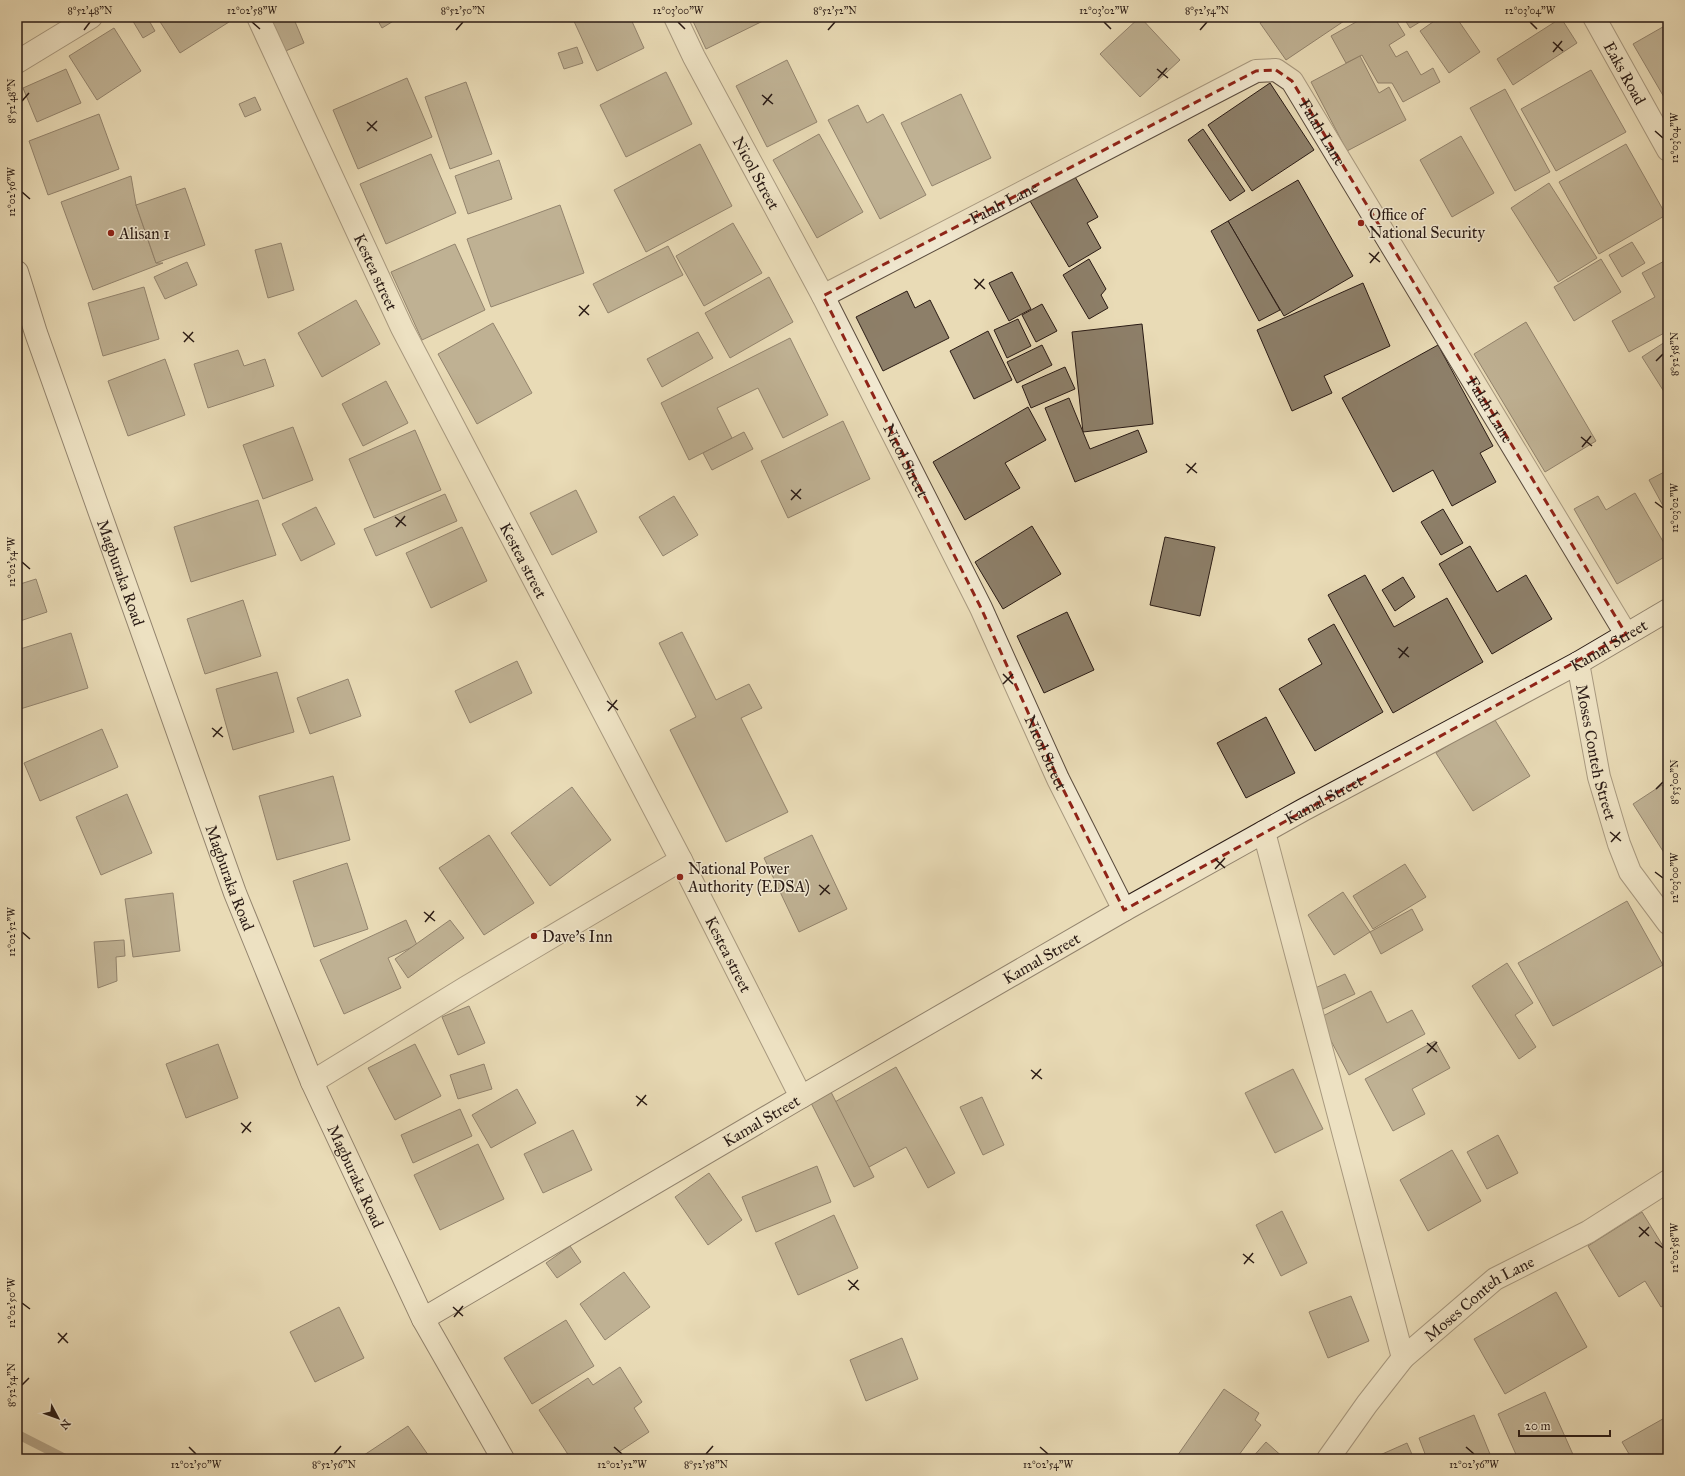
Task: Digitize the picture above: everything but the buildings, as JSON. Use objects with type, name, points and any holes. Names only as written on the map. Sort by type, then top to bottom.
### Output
[{"type":"street","points":[[17,62],[91,17]]},
{"type":"street","name":"Kestea street","points":[[258,17],[402,328],[680,860],[801,1097]]},
{"type":"street","name":"Nicol Street","points":[[675,17],[694,57],[823,296],[981,608],[1058,779],[1124,910]]},
{"type":"street","name":"Eaks Road","points":[[1594,17],[1668,150]]},
{"type":"street","name":"Falah Lane","points":[[823,296],[1256,71],[1276,70],[1292,81],[1626,634]]},
{"type":"street","name":"Magburaka Road","points":[[17,272],[36,333],[235,893],[312,1082],[423,1320],[503,1459]]},
{"type":"street","name":"Kamal Street","points":[[423,1320],[801,1097],[1124,910],[1264,832],[1578,663],[1668,610]]},
{"type":"street","name":"Moses Conteh Street","points":[[1578,663],[1599,777],[1619,844],[1630,872],[1668,923]]},
{"type":"street","points":[[1264,832],[1403,1358]]},
{"type":"street","points":[[312,1082],[467,987],[680,860]]},
{"type":"street","name":"Moses Conteh Lane","points":[[1328,1459],[1367,1404],[1403,1358],[1495,1278],[1588,1232],[1668,1181]]},
{"type":"highlighted area","points":[[1276,70],[1292,81],[1626,634],[1124,910],[1058,779],[981,608],[823,296],[1256,71]]},
{"type":"waterway","points":[[17,1434],[66,1459]]},
{"type":"place","name":"Office of National Security","points":[[1361,223]]},
{"type":"place","name":"Alisan 1","points":[[111,233]]},
{"type":"place","name":"National Power Authority (EDSA)","points":[[680,877]]},
{"type":"place","name":"Dave's Inn","points":[[534,936]]}]
